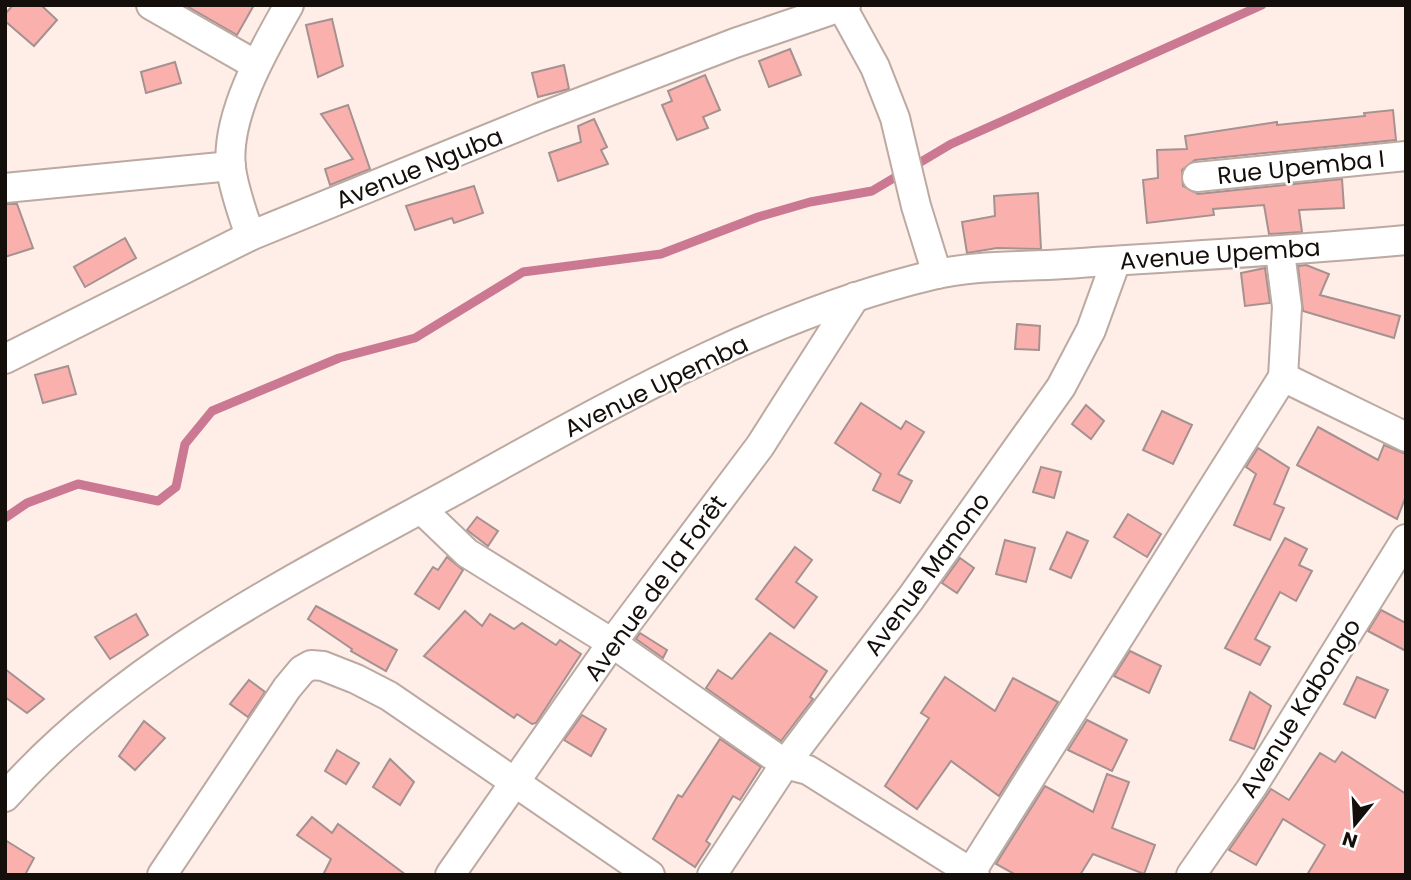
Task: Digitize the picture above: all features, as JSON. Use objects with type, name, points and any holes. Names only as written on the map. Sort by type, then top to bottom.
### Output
[{"type":"street","points":[[150,5],[256,65]]},
{"type":"street","points":[[250,236],[231,166],[233,134],[256,65],[289,5]]},
{"type":"street","points":[[844,6],[875,67],[895,118],[916,206],[937,274]]},
{"type":"street","name":"Avenue Nguba","points":[[5,359],[250,236],[539,118],[734,43],[844,6]]},
{"type":"street","name":"Rue Upemba I","points":[[1197,177],[1406,156]]},
{"type":"street","points":[[5,188],[231,166]]},
{"type":"street","name":"Avenue Upemba","points":[[5,797],[41,757],[90,714],[162,660],[343,549],[636,391],[813,311],[937,274],[1280,252],[1406,240]]},
{"type":"street","points":[[421,509],[467,553],[612,643],[785,764],[808,770],[973,874],[1283,377],[1287,307],[1280,252]]},
{"type":"street","name":"Avenue Manono","points":[[712,875],[785,764],[911,598],[1061,387],[1091,330],[1116,261]]},
{"type":"street","name":"Avenue de la Forêt","points":[[450,875],[612,643],[760,446],[855,297]]},
{"type":"street","points":[[1283,377],[1406,437]]},
{"type":"street","name":"Avenue Kabongo","points":[[1191,875],[1252,788],[1406,539]]},
{"type":"street","points":[[162,875],[287,688],[302,670],[311,665],[339,671],[389,696],[650,875]]},
{"type":"building","points":[[13,5],[41,5],[57,20],[34,46],[5,21],[5,14]]},
{"type":"building","points":[[185,5],[254,5],[237,35]]},
{"type":"building","points":[[332,19],[343,66],[318,77],[306,25]]},
{"type":"building","points":[[790,49],[801,75],[769,87],[759,61]]},
{"type":"building","points":[[175,62],[181,83],[146,93],[141,72]]},
{"type":"building","points":[[564,65],[569,89],[538,97],[532,73]]},
{"type":"building","points":[[705,75],[720,110],[703,117],[708,128],[677,140],[662,105],[672,101],[668,91]]},
{"type":"building","points":[[348,105],[370,169],[330,185],[325,169],[353,159],[321,114]]},
{"type":"building","points":[[1393,110],[1396,140],[1195,160],[1182,170],[1183,186],[1198,194],[1342,179],[1344,208],[1299,210],[1302,232],[1269,234],[1264,205],[1213,209],[1214,215],[1147,223],[1143,180],[1158,178],[1157,150],[1187,149],[1185,136],[1277,122],[1277,125],[1365,116],[1364,113]]},
{"type":"building","points":[[594,119],[607,147],[601,150],[608,164],[558,181],[549,153],[581,142],[578,126]]},
{"type":"building","points":[[474,186],[483,213],[454,223],[452,218],[415,230],[406,206]]},
{"type":"building","points":[[1038,193],[1041,249],[997,248],[967,253],[962,222],[995,216],[994,196]]},
{"type":"building","points":[[5,204],[17,204],[33,248],[5,257]]},
{"type":"building","points":[[125,238],[136,258],[85,287],[74,267]]},
{"type":"building","points":[[1306,265],[1329,274],[1320,295],[1400,316],[1394,338],[1303,311],[1298,266]]},
{"type":"building","points":[[1265,268],[1270,303],[1245,306],[1241,273]]},
{"type":"building","points":[[1017,324],[1040,326],[1039,350],[1015,349]]},
{"type":"building","points":[[68,366],[76,394],[43,403],[35,375]]},
{"type":"building","points":[[861,403],[901,429],[906,421],[924,432],[898,474],[912,481],[900,503],[873,490],[881,474],[835,443]]},
{"type":"building","points":[[1086,405],[1104,421],[1091,439],[1072,424]]},
{"type":"building","points":[[1162,411],[1192,425],[1173,464],[1143,450]]},
{"type":"building","points":[[1318,427],[1378,460],[1384,445],[1406,454],[1406,496],[1397,519],[1297,465]]},
{"type":"building","points":[[1258,448],[1289,468],[1274,504],[1284,508],[1270,540],[1234,525],[1256,474],[1246,467]]},
{"type":"building","points":[[1041,467],[1061,472],[1054,498],[1033,492]]},
{"type":"building","points":[[1128,514],[1161,534],[1147,557],[1114,537]]},
{"type":"building","points":[[477,517],[498,531],[488,546],[467,530]]},
{"type":"building","points":[[1067,532],[1088,541],[1071,578],[1050,569]]},
{"type":"building","points":[[1285,538],[1307,549],[1299,565],[1312,571],[1296,601],[1280,592],[1255,639],[1270,647],[1260,665],[1225,648]]},
{"type":"building","points":[[1005,540],[1035,548],[1026,582],[996,574]]},
{"type":"building","points":[[795,547],[812,560],[796,582],[817,597],[794,628],[756,599]]},
{"type":"building","points":[[447,557],[463,570],[439,609],[415,594],[433,567],[438,570]]},
{"type":"building","points":[[960,558],[974,568],[957,593],[942,583]]},
{"type":"building","points":[[316,606],[397,650],[386,671],[351,651],[352,649],[308,619]]},
{"type":"building","points":[[1381,610],[1406,623],[1406,651],[1368,631]]},
{"type":"building","points":[[465,611],[482,626],[490,614],[514,629],[522,623],[556,645],[560,640],[581,654],[536,723],[532,724],[517,714],[514,718],[424,656]]},
{"type":"building","points":[[136,614],[148,635],[110,659],[95,637]]},
{"type":"building","points":[[640,633],[667,650],[663,658],[636,639]]},
{"type":"building","points":[[770,633],[827,671],[810,697],[813,699],[781,741],[706,688],[718,670],[732,679]]},
{"type":"building","points":[[1130,651],[1161,666],[1149,693],[1114,676]]},
{"type":"building","points":[[5,669],[44,699],[27,713],[5,697]]},
{"type":"building","points":[[945,677],[995,711],[1013,678],[1058,702],[999,796],[951,761],[917,809],[885,786],[929,718],[921,713]]},
{"type":"building","points":[[1357,677],[1388,690],[1375,718],[1344,704]]},
{"type":"building","points":[[249,680],[265,692],[248,717],[230,704]]},
{"type":"building","points":[[1250,692],[1271,706],[1254,749],[1230,740]]},
{"type":"building","points":[[582,715],[606,729],[591,756],[564,740]]},
{"type":"building","points":[[1087,720],[1127,740],[1112,771],[1068,750]]},
{"type":"building","points":[[144,721],[165,738],[135,770],[119,756]]},
{"type":"building","points":[[720,739],[761,767],[740,800],[733,796],[706,841],[710,844],[695,867],[653,839],[678,795],[682,797]]},
{"type":"building","points":[[337,750],[359,763],[346,784],[325,771]]},
{"type":"building","points":[[1342,752],[1406,794],[1406,875],[1307,875],[1325,845],[1283,819],[1256,865],[1229,850],[1271,789],[1289,800],[1320,753],[1335,762]]},
{"type":"building","points":[[390,759],[414,782],[400,805],[373,787]]},
{"type":"building","points":[[1107,774],[1129,782],[1112,828],[1155,845],[1144,874],[1093,854],[1080,875],[1016,875],[996,864],[1045,786],[1093,812]]},
{"type":"building","points":[[312,817],[332,833],[338,824],[406,875],[323,875],[331,859],[297,835]]},
{"type":"building","points":[[5,840],[34,858],[25,875],[5,875]]},
{"type":"waterway","points":[[5,518],[27,503],[78,484],[158,501],[176,487],[185,444],[212,411],[339,358],[415,338],[523,272],[661,254],[758,217],[810,202],[872,191],[951,144],[1262,5]]}]
